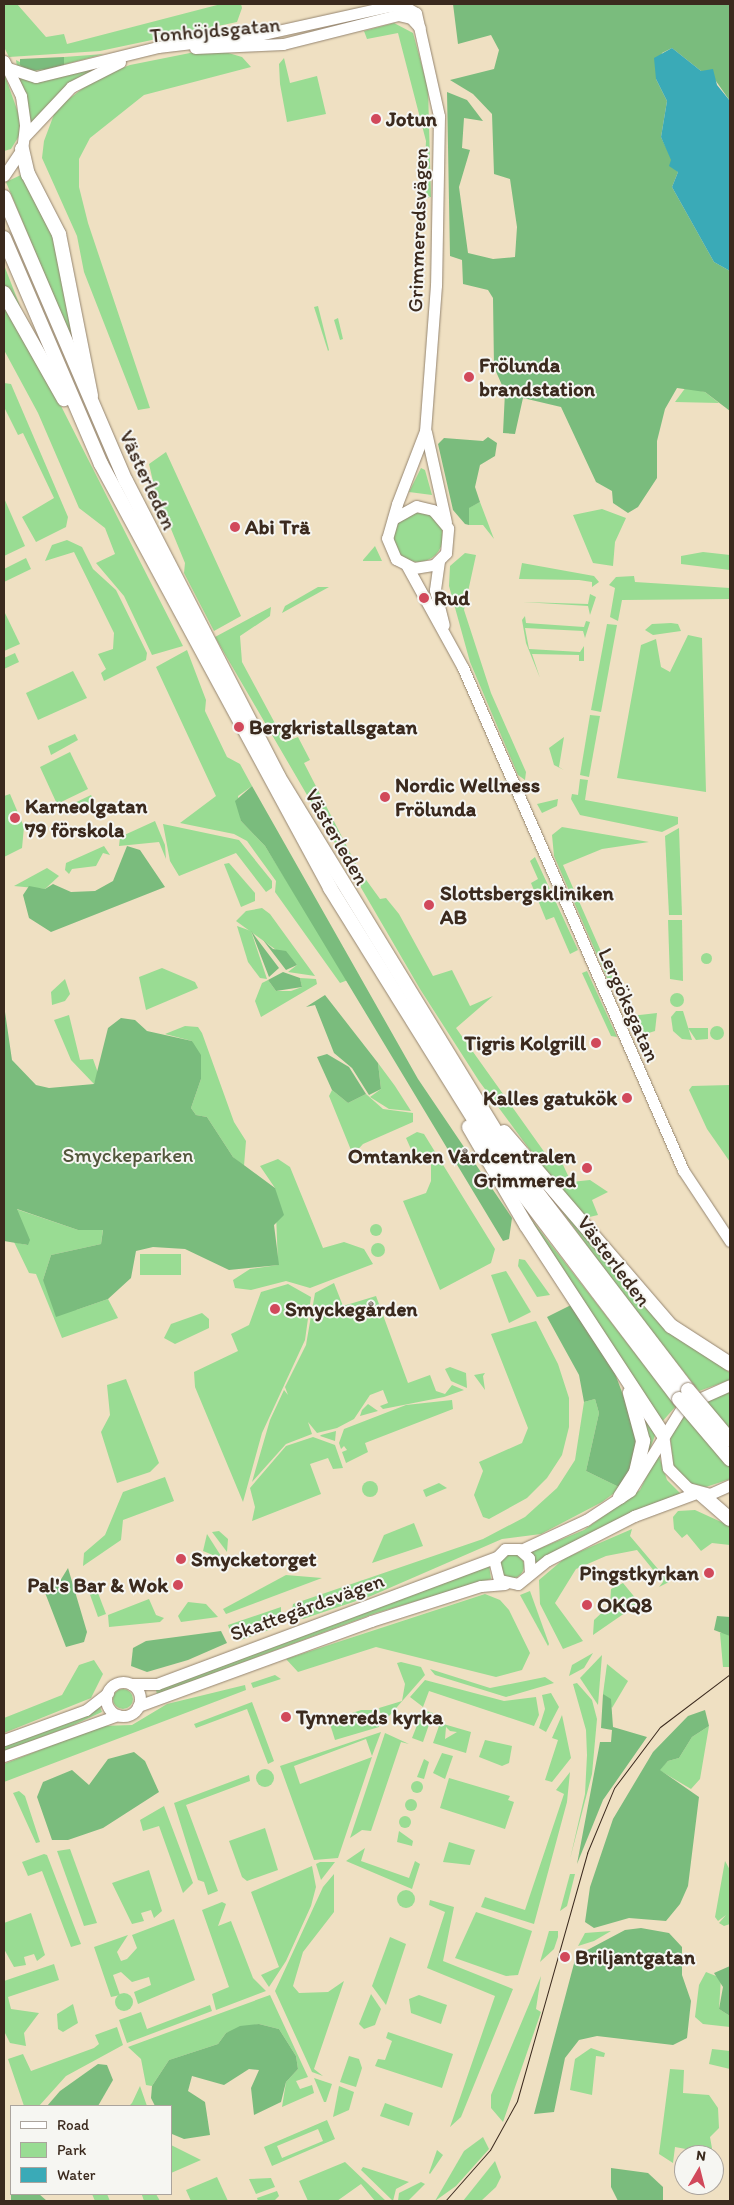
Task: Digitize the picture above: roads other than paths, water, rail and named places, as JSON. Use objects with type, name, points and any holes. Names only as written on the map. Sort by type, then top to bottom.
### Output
[{"type":"highway","points":[[23,143],[28,174],[59,234],[92,407]]},
{"type":"highway","name":"Västerleden","points":[[4,197],[92,407],[178,588],[278,776],[462,1082],[517,1166],[730,1460]]},
{"type":"highway","name":"Västerleden","points":[[4,238],[101,464],[268,781],[461,1102],[575,1266],[684,1394],[730,1440]]},
{"type":"highway","points":[[4,293],[101,464]]},
{"type":"highway","points":[[462,1082],[622,1274],[671,1326],[730,1364]]},
{"type":"highway","points":[[461,1102],[479,1150],[663,1434]]},
{"type":"highway","points":[[613,1359],[633,1400],[643,1441],[636,1472],[620,1497]]},
{"type":"highway","points":[[698,1494],[730,1520]]},
{"type":"street","name":"Tonhöjdsgatan","points":[[6,64],[36,77],[158,47],[259,35],[390,6],[406,8]]},
{"type":"street","name":"Grimmeredsvägen","points":[[406,8],[423,32],[437,97],[440,140],[425,431],[446,522]]},
{"type":"street","name":"Tonhöjdsgatan","points":[[7,172],[23,143],[71,88],[113,64],[187,48],[283,44],[406,8]]},
{"type":"street","points":[[6,64],[22,101],[23,143]]},
{"type":"street","name":"Grimmeredsvägen","points":[[393,519],[425,431]]},
{"type":"street","points":[[416,506],[433,510],[446,522],[449,543],[439,561],[428,568],[407,566],[388,546],[393,519],[416,506]]},
{"type":"street","name":"Lergöksgatan","points":[[439,561],[435,590],[448,638]]},
{"type":"street","name":"Lergöksgatan","points":[[407,566],[448,638],[660,1120],[696,1193],[730,1241]]},
{"type":"street","name":"Skattegårdsvägen","points":[[4,1740],[86,1710],[118,1683],[157,1684],[496,1557],[507,1548],[521,1550],[586,1520],[639,1482],[663,1434],[683,1406],[730,1385]]},
{"type":"street","points":[[663,1434],[668,1468],[698,1494]]},
{"type":"street","name":"Skattegårdsvägen","points":[[4,1756],[118,1715],[130,1714],[138,1706],[371,1621],[481,1586],[521,1583],[530,1572],[653,1507],[730,1485]]},
{"type":"street","points":[[521,1550],[530,1562],[530,1572]]},
{"type":"street","points":[[496,1557],[494,1571],[505,1584]]},
{"type":"street","points":[[131,1684],[138,1692],[138,1706]]},
{"type":"street","points":[[108,1692],[108,1706],[118,1715]]},
{"type":"water","points":[[672,48],[701,71],[713,69],[717,85],[730,101],[730,271],[714,262],[672,187],[678,172],[669,166],[671,160],[661,137],[667,101],[656,79],[654,58]]},
{"type":"tram line","points":[[445,2201],[490,2150],[517,2101],[587,1853],[614,1788],[660,1727],[730,1674]]},
{"type":"place","name":"Jotun","points":[[376,119]]},
{"type":"place","name":"Frölunda brandstation","points":[[469,377]]},
{"type":"place","name":"Abi Trä","points":[[235,527]]},
{"type":"place","name":"Rud","points":[[424,598]]},
{"type":"place","name":"Bergkristallsgatan","points":[[239,727]]},
{"type":"place","name":"Nordic Wellness Frölunda","points":[[385,797]]},
{"type":"place","name":"Karneolgatan 79 förskola","points":[[15,818]]},
{"type":"place","name":"Slottsbergskliniken AB","points":[[429,905]]},
{"type":"place","name":"Tigris Kolgrill","points":[[596,1043]]},
{"type":"place","name":"Kalles gatukök","points":[[627,1098]]},
{"type":"place","name":"Omtanken Vårdcentralen Grimmered","points":[[587,1168]]},
{"type":"place","name":"Smyckegården","points":[[275,1309]]},
{"type":"place","name":"Smycketorget","points":[[181,1559]]},
{"type":"place","name":"Pingstkyrkan","points":[[709,1573]]},
{"type":"place","name":"Pal's Bar & Wok","points":[[178,1585]]},
{"type":"place","name":"OKQ8","points":[[587,1605]]},
{"type":"place","name":"Tynnereds kyrka","points":[[286,1717]]},
{"type":"place","name":"Briljantgatan","points":[[565,1957]]},
{"type":"park label","name":"Smyckeparken","points":[[128,1155]]}]
